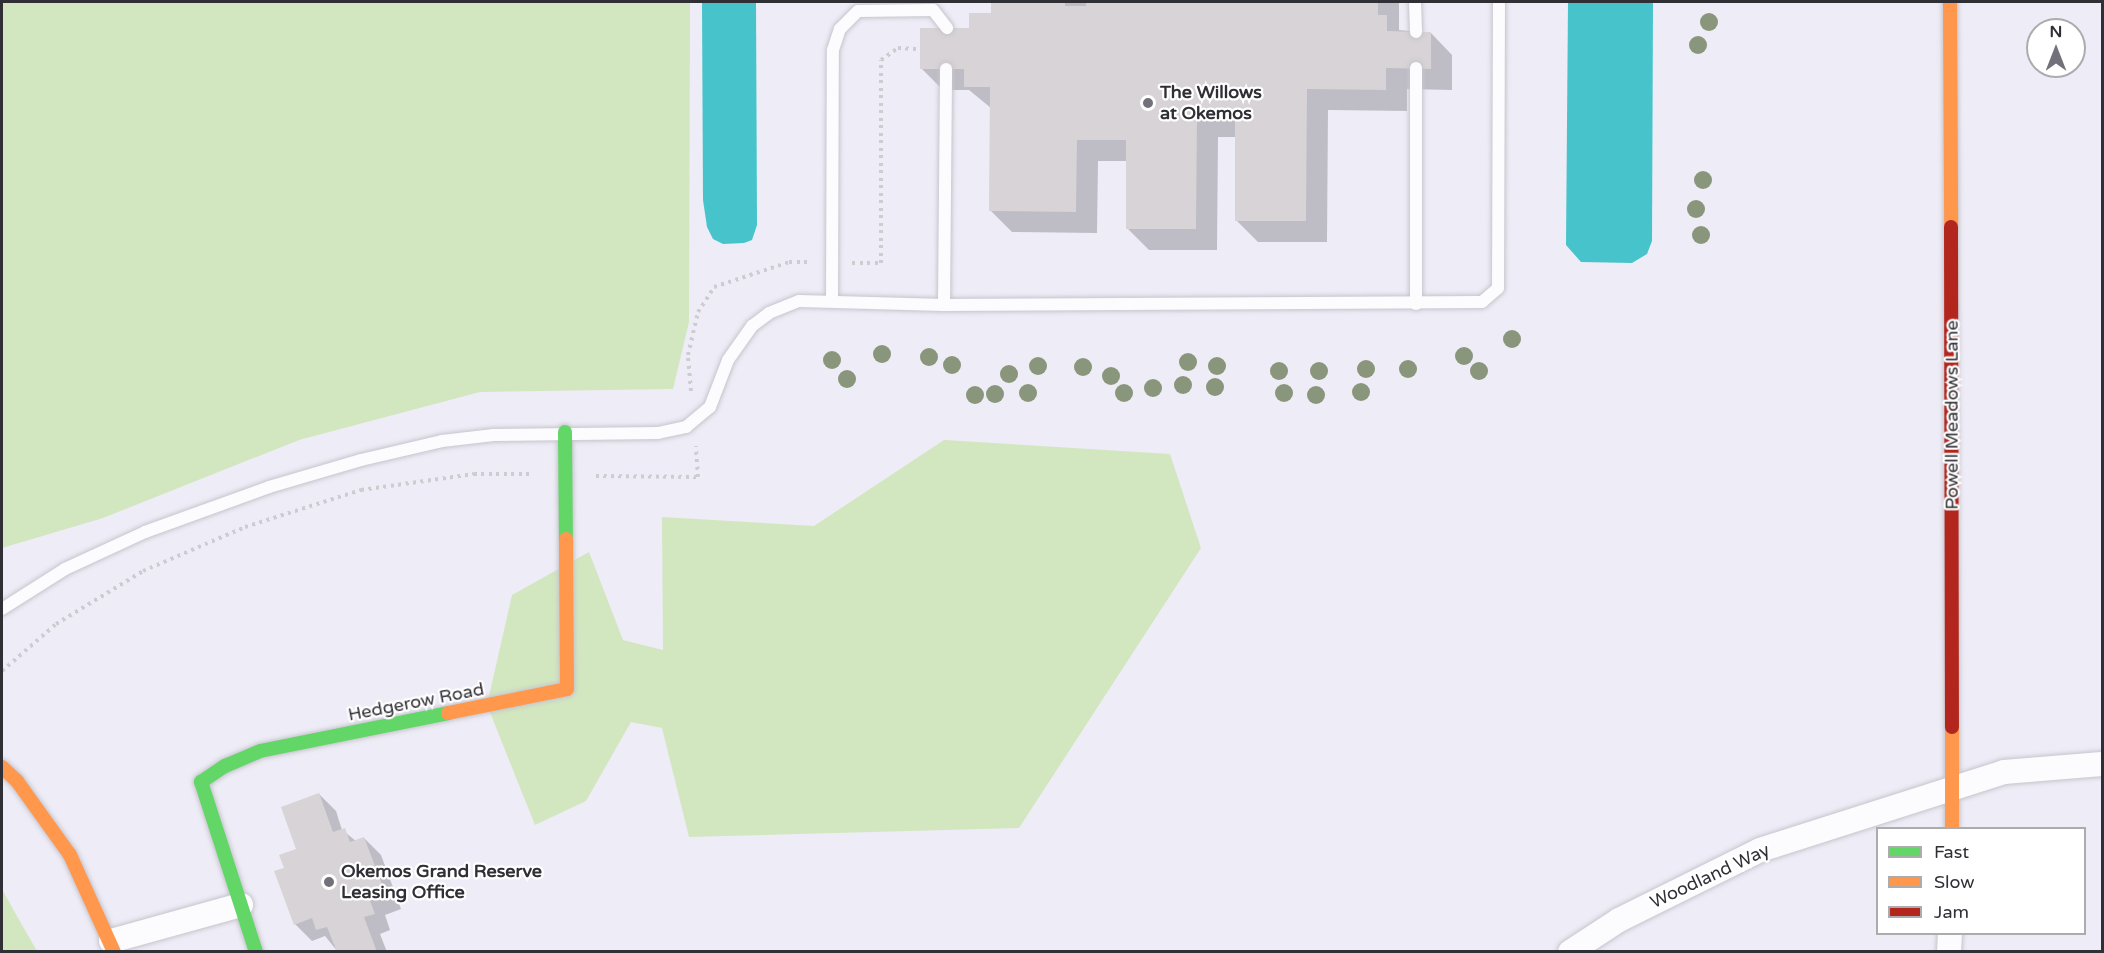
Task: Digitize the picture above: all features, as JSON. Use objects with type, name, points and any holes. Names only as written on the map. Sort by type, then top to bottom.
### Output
[{"type":"street","name":"Powell Meadows Lane","points":[[1950,2],[1952,827]]},
{"type":"street","name":"Hedgerow Road","points":[[256,951],[201,782],[225,766],[260,751],[567,689],[565,432]]},
{"type":"street","name":"Woodland Way","points":[[1570,951],[1619,920],[1760,850],[2004,772],[2103,764]]},
{"type":"street","points":[[2,767],[17,781],[70,855],[112,946],[241,905]]},
{"type":"street","points":[[1949,951],[1950,935]]},
{"type":"lane","points":[[1415,2],[1416,32]]},
{"type":"lane","points":[[2,609],[104,549],[268,487],[442,441],[565,432],[658,433],[694,422],[710,407],[728,360],[752,326],[783,306],[832,301],[944,305],[1482,303],[1497,288],[1499,2]]},
{"type":"lane","points":[[832,301],[833,50],[840,29],[858,11],[922,10],[938,13],[946,28]]},
{"type":"lane","points":[[1416,68],[1416,304]]},
{"type":"lane","points":[[944,305],[946,69]]},
{"type":"path","points":[[2,672],[56,624],[143,571],[245,527],[361,490],[474,474],[698,477],[688,355],[698,312],[714,287],[789,262],[881,263],[881,60],[897,48],[920,49]]},
{"type":"green space","points":[[2,2],[690,2],[689,322],[673,389],[480,392],[299,440],[103,518],[2,548]]},
{"type":"green space","points":[[944,440],[1170,454],[1201,548],[1019,828],[689,837],[662,728],[631,722],[586,801],[535,825],[487,705],[512,595],[589,552],[623,640],[663,650],[662,517],[814,526]]},
{"type":"green space","points":[[2,889],[18,918],[37,951],[2,951]]},
{"type":"water","points":[[702,2],[756,2],[757,225],[752,240],[744,243],[723,244],[713,239],[707,227],[703,200]]},
{"type":"water","points":[[1568,2],[1653,2],[1652,241],[1647,254],[1632,263],[1581,262],[1566,245]]},
{"type":"building","name":"The Willows at Okemos","points":[[991,2],[1065,2],[1065,6],[1086,6],[1086,2],[1378,2],[1378,15],[1387,15],[1387,31],[1431,32],[1431,69],[1386,68],[1386,90],[1307,89],[1306,221],[1235,221],[1235,117],[1197,116],[1196,229],[1126,229],[1126,140],[1077,140],[1076,212],[989,211],[990,87],[964,87],[964,69],[920,69],[920,28],[969,28],[969,13],[991,13]]},
{"type":"building","name":"Okemos Grand Reserve Leasing Office","points":[[319,793],[333,832],[345,828],[350,842],[364,837],[385,892],[369,898],[375,914],[364,917],[377,952],[337,952],[327,927],[316,930],[312,918],[294,925],[274,871],[284,868],[279,855],[296,849],[281,807]]},
{"type":"traffic: fast","points":[[565,432],[566,539]]},
{"type":"traffic: fast","points":[[256,952],[201,782],[225,766],[260,751],[448,713]]},
{"type":"traffic: slow","points":[[1950,2],[1951,227]]},
{"type":"traffic: slow","points":[[448,713],[567,689],[566,539]]},
{"type":"traffic: slow","points":[[1952,727],[1952,827]]},
{"type":"traffic: slow","points":[[2,767],[17,781],[70,855],[114,952]]},
{"type":"traffic: jam","points":[[1951,227],[1952,727]]},
{"type":"place","name":"The Willows at Okemos","points":[[1148,103]]},
{"type":"place","name":"Okemos Grand Reserve Leasing Office","points":[[329,882]]}]
